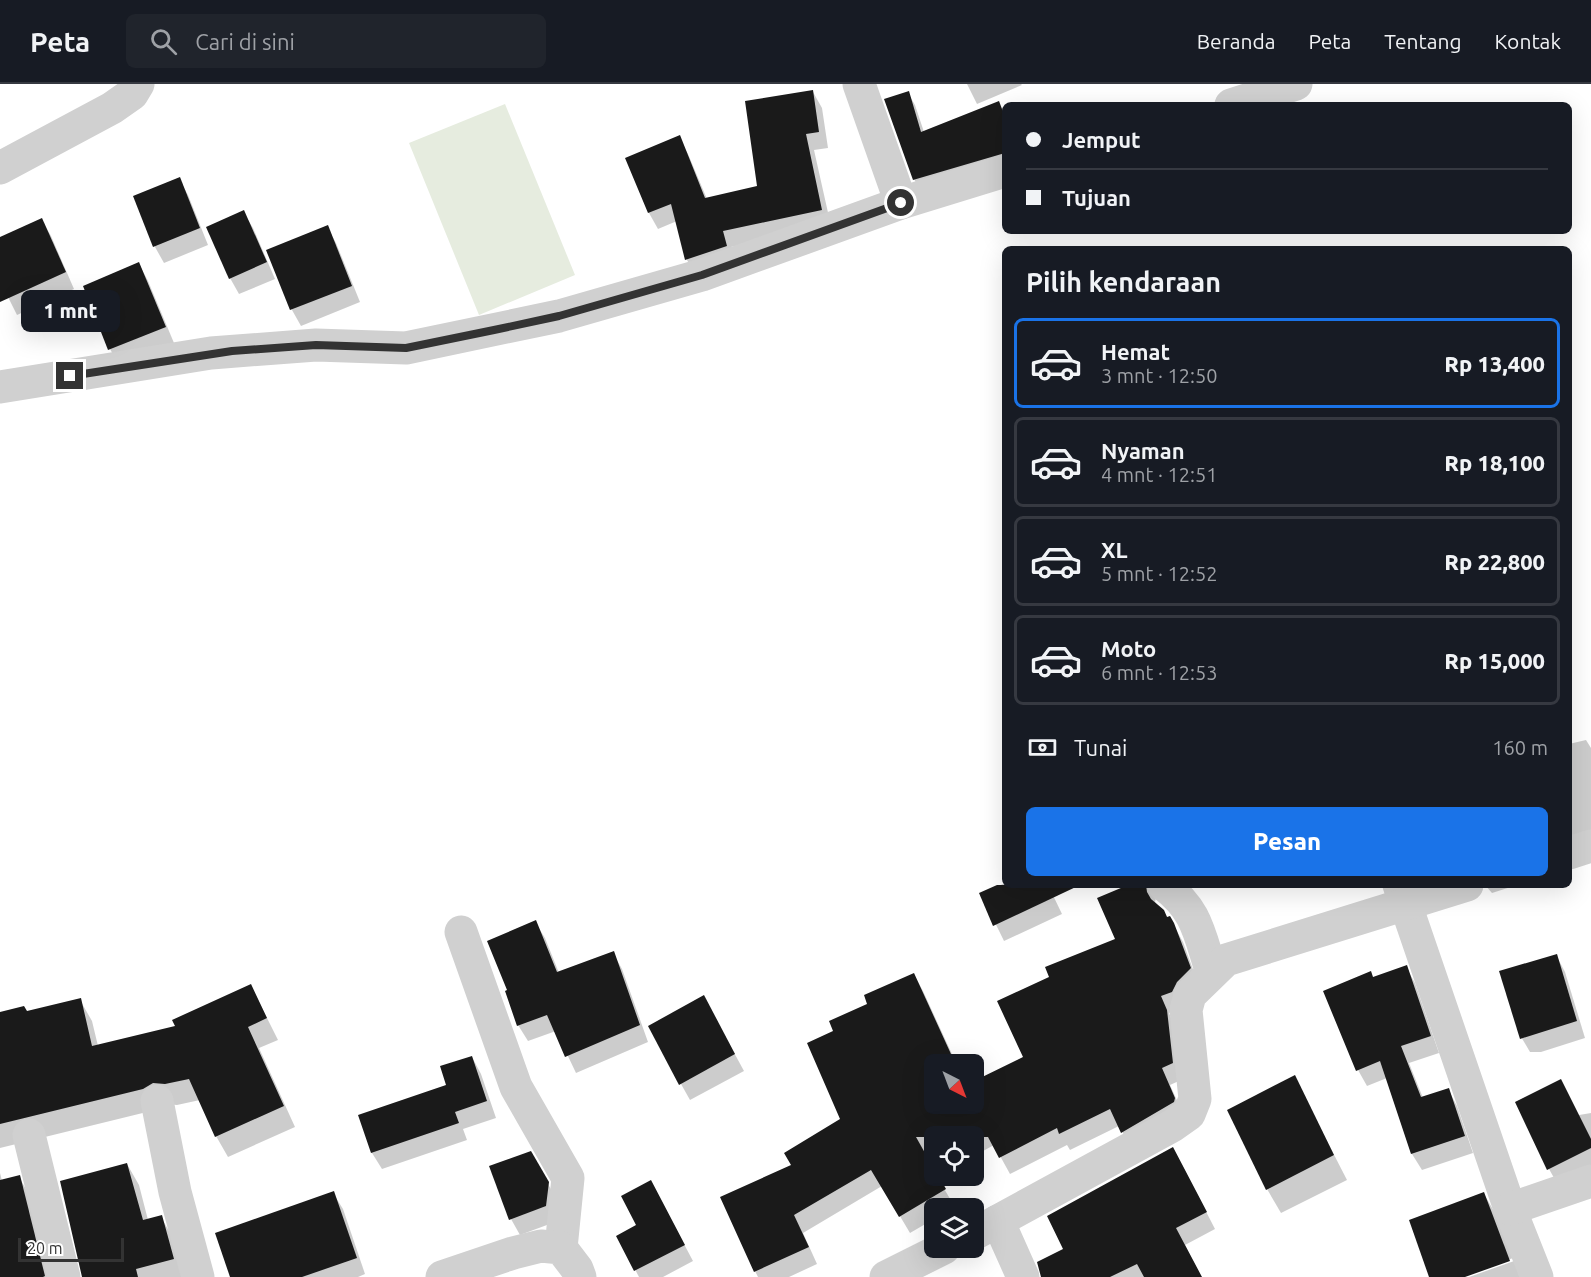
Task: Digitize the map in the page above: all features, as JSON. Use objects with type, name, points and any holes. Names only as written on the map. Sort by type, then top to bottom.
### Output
[{"type":"street","points":[[0,168],[112,108],[132,94],[138,84]]},
{"type":"street","points":[[859,84],[901,203]]},
{"type":"street","points":[[1240,102],[1296,84]]},
{"type":"street","points":[[0,387],[211,353],[316,345],[406,348],[559,316],[702,275],[901,203],[1002,172]]},
{"type":"street","points":[[1572,852],[1591,846]]},
{"type":"street","points":[[1168,888],[1181,898],[1194,917],[1212,973]]},
{"type":"street","points":[[1023,1277],[986,1227],[1172,1126],[1189,1114],[1195,1099],[1186,1010],[1190,994],[1226,960],[1402,895],[1448,888]]},
{"type":"street","points":[[1402,895],[1510,1209],[1537,1277]]},
{"type":"street","points":[[461,932],[516,1087],[568,1178],[561,1248],[577,1269],[580,1277]]},
{"type":"street","points":[[157,1101],[175,1192],[198,1277]]},
{"type":"street","points":[[29,1134],[64,1277]]},
{"type":"street","points":[[1510,1209],[1591,1181]]},
{"type":"street","points":[[442,1277],[541,1246],[561,1248]]},
{"type":"street","points":[[886,1277],[924,1258]]},
{"type":"shaded area","points":[[505,104],[575,275],[479,315],[409,143]]},
{"type":"building","points":[[813,90],[819,132],[806,134],[822,210],[723,231],[727,246],[685,260],[671,204],[648,213],[625,158],[680,135],[705,198],[757,186],[745,101]]},
{"type":"building","points":[[909,91],[921,132],[999,101],[1002,109],[1002,154],[913,180],[884,99]]},
{"type":"building","points":[[180,177],[200,228],[153,247],[133,196]]},
{"type":"building","points":[[244,210],[267,262],[229,279],[206,227]]},
{"type":"building","points":[[42,218],[66,272],[0,302],[0,237]]},
{"type":"building","points":[[328,225],[352,286],[290,310],[266,250]]},
{"type":"building","points":[[139,262],[166,327],[108,350],[83,286]]},
{"type":"building","points":[[997,885],[1002,885],[1002,888],[1074,888],[993,926],[979,893]]},
{"type":"building","points":[[1121,888],[1146,888],[1151,899],[1164,910],[1167,917],[1170,916],[1174,923],[1191,968],[1177,982],[1172,992],[1161,996],[1167,1010],[1173,1063],[1162,1068],[1175,1098],[1174,1102],[1121,1133],[1110,1109],[1059,1134],[1057,1128],[999,1158],[988,1137],[984,1137],[984,1126],[924,1126],[924,1137],[916,1137],[924,1151],[924,1186],[944,1186],[946,1189],[931,1198],[924,1198],[924,1202],[899,1217],[871,1170],[794,1215],[809,1247],[754,1272],[720,1197],[791,1165],[784,1153],[840,1119],[807,1043],[833,1031],[829,1021],[867,1004],[864,995],[914,973],[951,1054],[924,1054],[924,1114],[984,1114],[984,1076],[1023,1057],[997,1001],[1049,977],[1045,967],[1115,939],[1097,898]]},
{"type":"building","points":[[536,920],[557,972],[614,951],[640,1025],[565,1057],[547,1015],[517,1026],[505,991],[507,990],[487,941]]},
{"type":"building","points":[[1557,954],[1577,1021],[1520,1039],[1499,971]]},
{"type":"building","points":[[1407,965],[1431,1036],[1401,1046],[1421,1097],[1449,1088],[1465,1136],[1411,1154],[1380,1061],[1356,1071],[1323,991],[1371,971],[1373,977]]},
{"type":"building","points":[[251,984],[267,1018],[248,1027],[284,1106],[215,1137],[189,1079],[165,1084],[153,1083],[143,1089],[0,1124],[0,1012],[24,1006],[27,1011],[81,998],[92,1046],[175,1026],[172,1020]]},
{"type":"building","points":[[704,995],[735,1054],[679,1085],[648,1026]]},
{"type":"building","points":[[472,1056],[487,1101],[455,1112],[459,1123],[371,1153],[358,1115],[446,1085],[440,1066]]},
{"type":"building","points":[[1295,1075],[1334,1155],[1266,1190],[1227,1110]]},
{"type":"building","points":[[1561,1079],[1591,1139],[1591,1148],[1547,1170],[1515,1102]]},
{"type":"building","points":[[1173,1147],[1207,1212],[1176,1228],[1202,1277],[1144,1277],[1137,1264],[1110,1277],[1041,1277],[1037,1262],[1063,1249],[1047,1216]]},
{"type":"building","points":[[531,1151],[549,1182],[546,1206],[509,1220],[489,1166]]},
{"type":"building","points":[[127,1163],[143,1220],[162,1215],[174,1259],[136,1269],[138,1277],[82,1277],[60,1181]]},
{"type":"building","points":[[20,1175],[45,1276],[43,1277],[0,1277],[0,1180]]},
{"type":"building","points":[[651,1180],[685,1245],[634,1271],[616,1236],[636,1225],[621,1196]]},
{"type":"building","points":[[334,1191],[357,1258],[302,1277],[230,1277],[215,1233]]},
{"type":"building","points":[[1484,1192],[1510,1261],[1465,1277],[1429,1277],[1409,1220]]},
{"type":"route","points":[[70,376],[232,351],[316,345],[406,348],[494,330],[559,316],[702,275],[901,203]]}]
